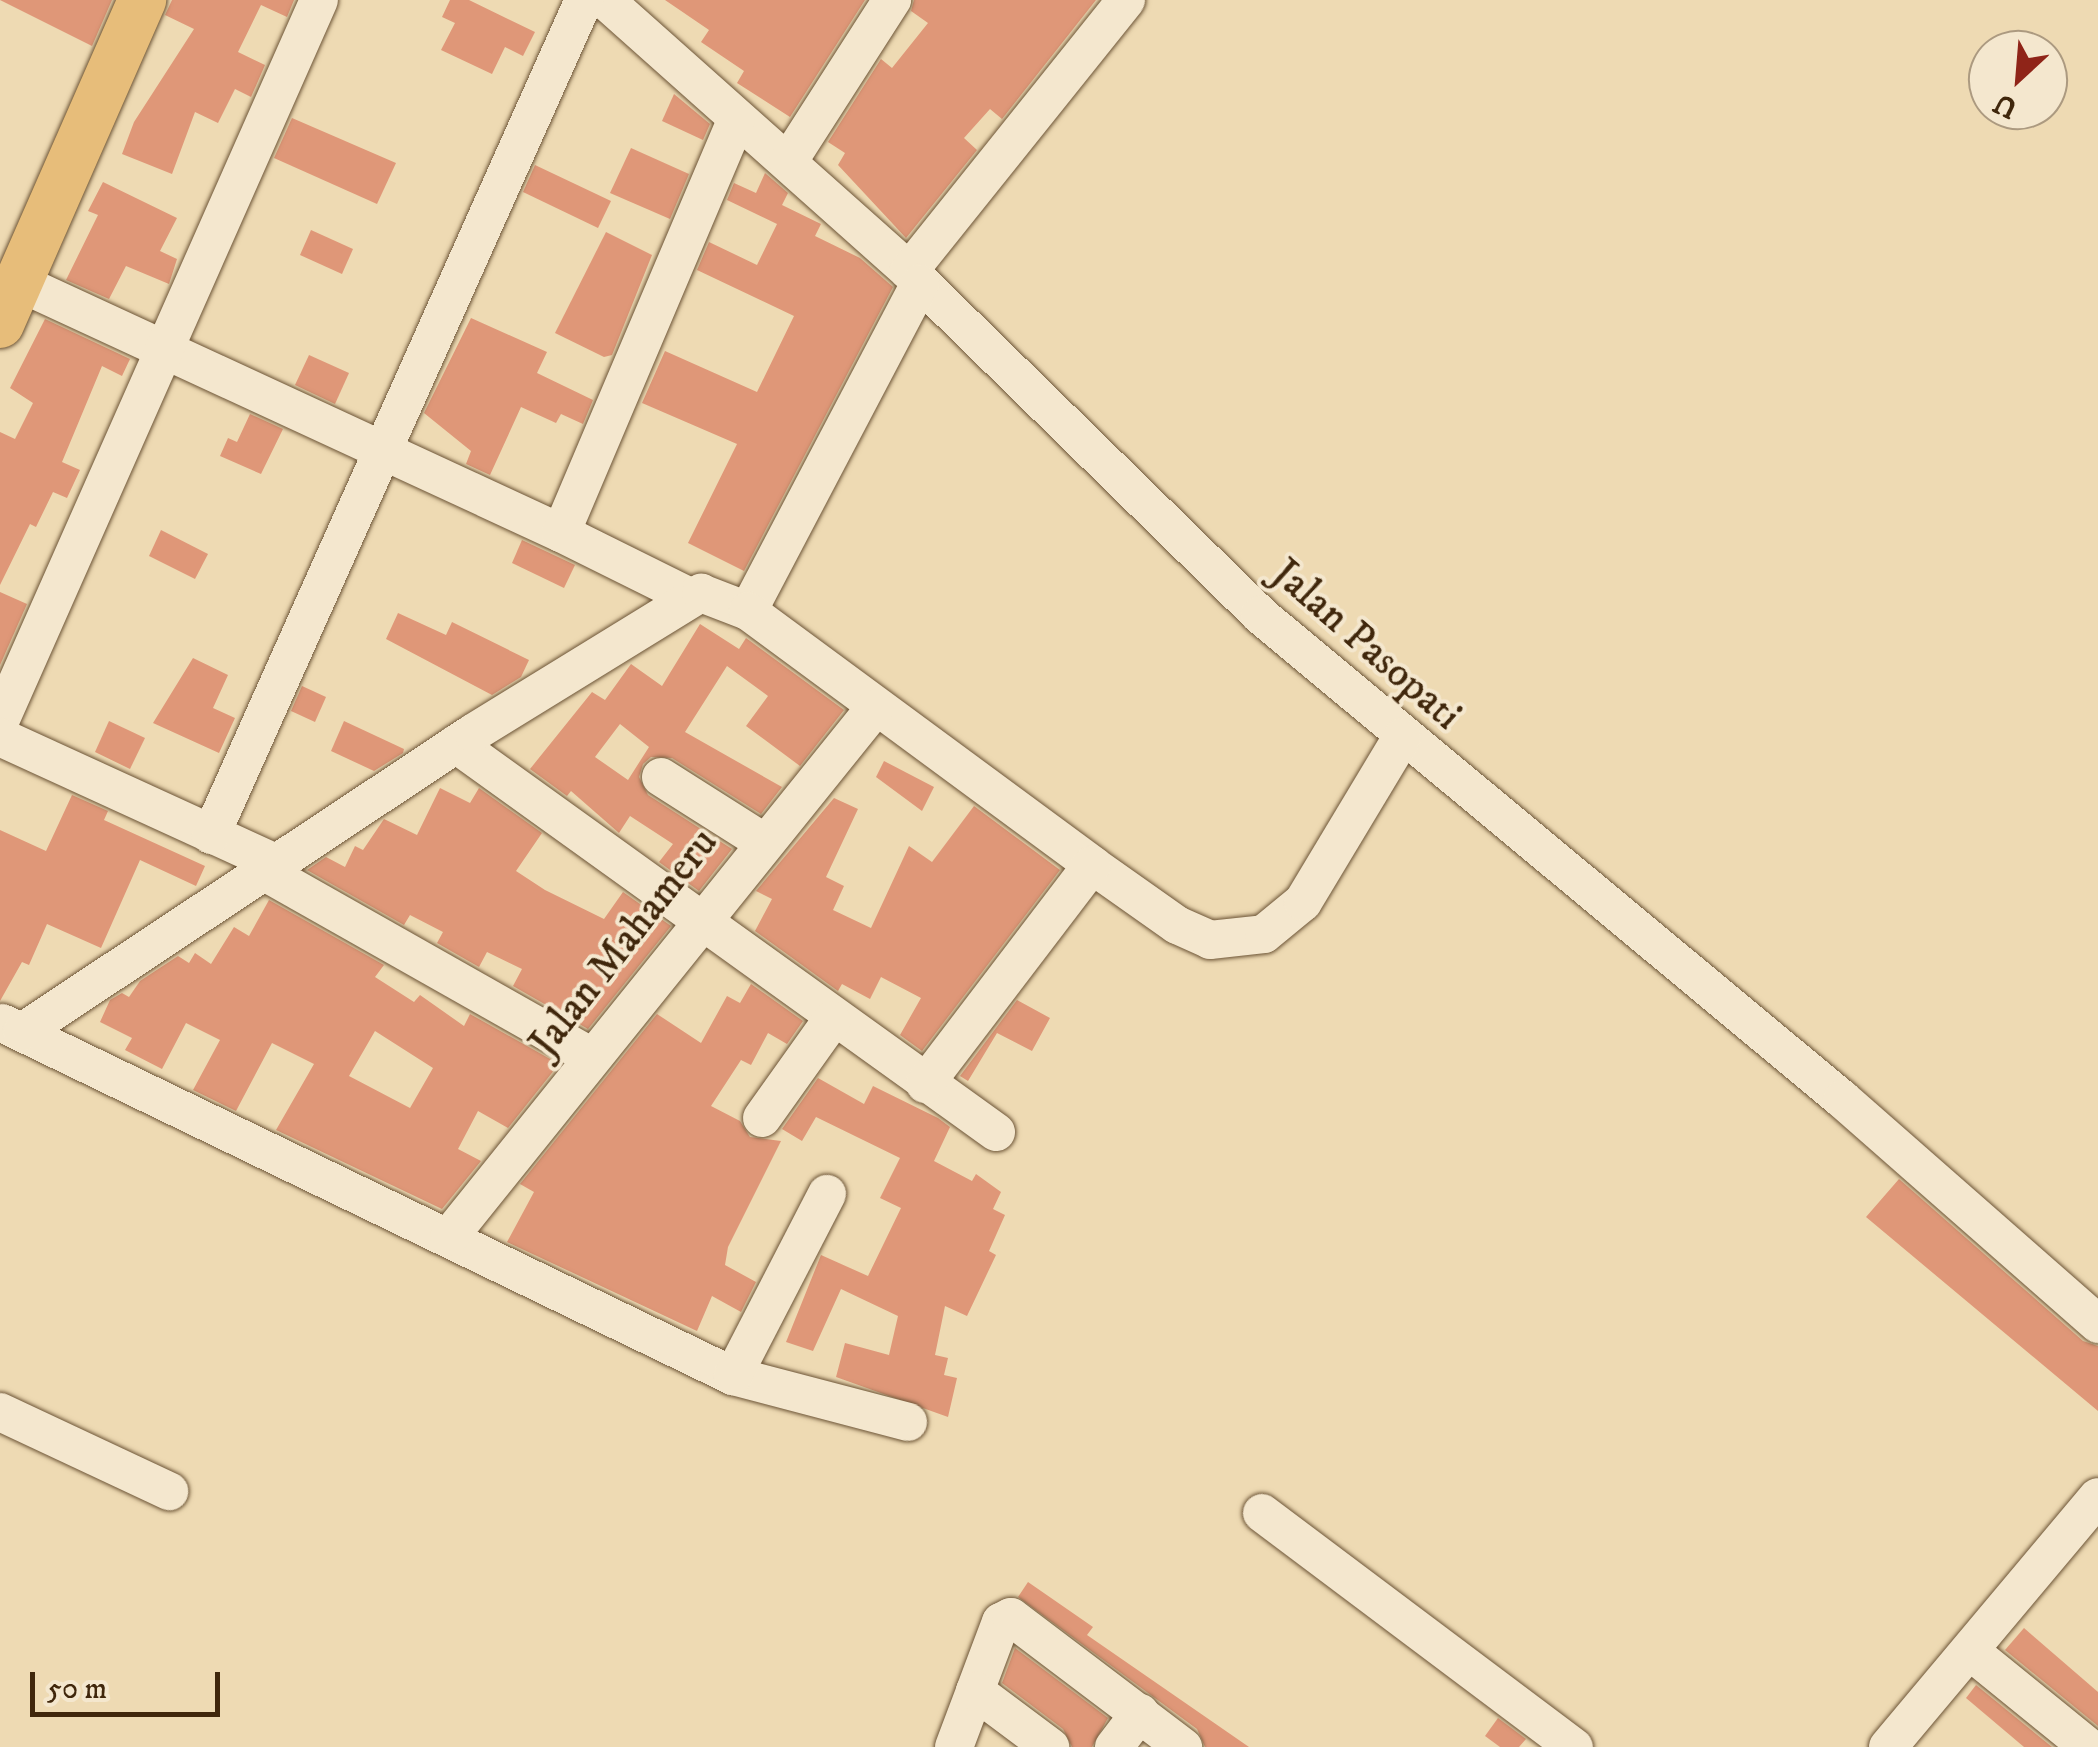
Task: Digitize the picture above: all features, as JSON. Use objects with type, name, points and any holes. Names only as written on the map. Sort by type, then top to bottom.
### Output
[{"type":"main road","points":[[9,303],[142,0]]},
{"type":"street","points":[[0,721],[166,354],[319,0]]},
{"type":"street","points":[[211,835],[584,0]]},
{"type":"street","name":"Jalan Pasopati","points":[[605,0],[736,122],[788,162],[914,277],[1260,616],[1402,738],[1842,1099],[2098,1324]]},
{"type":"street","points":[[788,162],[892,0]]},
{"type":"street","points":[[748,611],[914,277],[1126,0]]},
{"type":"street","points":[[562,534],[736,122]]},
{"type":"street","points":[[9,303],[166,354],[384,447],[690,598]]},
{"type":"street","points":[[11,1027],[271,868],[456,744],[690,598],[713,595],[748,611],[874,709],[1092,865],[1177,925],[1210,940],[1264,934],[1303,902],[1402,738]]},
{"type":"street","name":"Jalan Mahameru","points":[[449,1236],[762,841],[874,709]]},
{"type":"street","points":[[0,738],[211,835],[592,1057]]},
{"type":"street","points":[[456,744],[832,1020],[996,1132]]},
{"type":"street","points":[[660,777],[762,841]]},
{"type":"street","points":[[925,1084],[1092,865]]},
{"type":"street","points":[[762,1118],[832,1020]]},
{"type":"street","points":[[11,1027],[732,1376],[908,1422]]},
{"type":"street","points":[[732,1376],[828,1194]]},
{"type":"street","points":[[0,1412],[169,1491]]},
{"type":"street","points":[[1888,1747],[2096,1505]]},
{"type":"street","points":[[1262,1513],[1574,1747]]},
{"type":"street","points":[[954,1747],[1002,1622],[1011,1617],[1183,1747]]},
{"type":"street","points":[[1970,1651],[2088,1747]]},
{"type":"street","points":[[975,1691],[1050,1747]]},
{"type":"street","points":[[1114,1747],[1140,1714]]},
{"type":"building","points":[[0,0],[112,0],[92,46]]},
{"type":"building","points":[[172,0],[294,0],[287,17],[261,5],[238,52],[265,65],[251,97],[235,89],[218,123],[195,112],[172,174],[122,154],[134,122],[194,29],[165,15]]},
{"type":"building","points":[[450,0],[469,0],[535,32],[523,56],[505,47],[492,74],[441,50],[455,23],[442,17]]},
{"type":"building","points":[[665,0],[865,0],[790,117],[737,83],[744,71],[701,42],[709,30]]},
{"type":"building","points":[[914,0],[1096,0],[1002,119],[990,109],[964,138],[977,150],[906,238],[838,165],[845,153],[828,142],[881,59],[892,68],[928,23],[911,11]]},
{"type":"building","points":[[674,94],[710,124],[703,140],[662,121]]},
{"type":"building","points":[[292,118],[396,163],[377,204],[274,158]]},
{"type":"building","points":[[631,148],[689,174],[670,219],[610,193]]},
{"type":"building","points":[[535,165],[611,201],[598,228],[523,192]]},
{"type":"building","points":[[765,173],[788,193],[782,205],[821,224],[815,236],[860,258],[893,287],[744,571],[688,543],[737,444],[642,403],[665,351],[757,392],[794,316],[697,270],[709,242],[757,265],[777,224],[727,200],[734,183],[756,193]]},
{"type":"building","points":[[103,182],[177,218],[160,251],[177,259],[169,284],[126,266],[109,299],[66,280],[98,215],[88,211]]},
{"type":"building","points":[[311,230],[353,249],[342,274],[300,255]]},
{"type":"building","points":[[606,232],[652,255],[612,355],[604,357],[555,333]]},
{"type":"building","points":[[471,318],[547,352],[537,373],[593,400],[583,424],[561,414],[556,423],[521,407],[490,475],[466,464],[471,451],[424,413]]},
{"type":"building","points":[[45,319],[130,359],[122,376],[102,366],[62,462],[80,470],[67,498],[53,492],[36,527],[30,524],[0,585],[0,432],[15,439],[33,403],[10,388]]},
{"type":"building","points":[[309,355],[349,373],[335,404],[295,385]]},
{"type":"building","points":[[250,414],[283,429],[261,474],[220,456],[228,438],[237,442]]},
{"type":"building","points":[[161,530],[208,554],[195,579],[149,556]]},
{"type":"building","points":[[522,540],[575,565],[564,588],[512,563]]},
{"type":"building","points":[[0,592],[27,604],[0,665]]},
{"type":"building","points":[[398,613],[446,635],[452,622],[529,660],[521,677],[492,695],[386,639]]},
{"type":"building","points":[[700,624],[739,649],[746,638],[844,710],[800,766],[746,726],[768,696],[727,666],[685,732],[782,787],[761,814],[672,758],[651,757],[643,764],[639,777],[648,795],[732,849],[699,891],[659,862],[673,844],[630,816],[619,833],[571,791],[567,796],[530,769],[592,692],[605,700],[631,664],[662,686]],"holes":[[[620,724],[649,747],[628,780],[595,757]]]},
{"type":"building","points":[[193,658],[228,675],[213,708],[235,718],[219,753],[153,723]]},
{"type":"building","points":[[302,686],[326,697],[315,722],[291,711]]},
{"type":"building","points":[[109,721],[145,738],[130,769],[95,752]]},
{"type":"building","points":[[344,721],[404,749],[403,753],[374,771],[331,751]]},
{"type":"building","points":[[884,761],[934,787],[922,811],[876,777]]},
{"type":"building","points":[[440,788],[470,803],[479,788],[542,833],[516,871],[545,890],[604,919],[623,892],[671,926],[588,1029],[513,986],[522,969],[487,952],[479,967],[437,943],[443,932],[410,915],[404,925],[307,870],[326,857],[345,867],[355,846],[363,850],[384,819],[417,835]]},
{"type":"building","points":[[72,795],[108,811],[104,820],[205,866],[196,886],[140,860],[101,948],[47,924],[29,965],[22,962],[0,1001],[0,830],[46,851]]},
{"type":"building","points":[[834,798],[858,809],[826,877],[844,886],[833,910],[871,928],[909,846],[932,862],[974,806],[1060,870],[922,1051],[900,1035],[921,998],[881,977],[870,999],[842,984],[838,991],[755,931],[772,899],[756,891]]},
{"type":"building","points":[[269,900],[384,965],[375,977],[414,1002],[420,995],[464,1026],[470,1014],[559,1064],[508,1128],[478,1111],[458,1149],[481,1161],[442,1209],[276,1130],[314,1064],[272,1043],[236,1111],[193,1090],[220,1040],[186,1023],[162,1069],[125,1050],[132,1038],[100,1022],[110,1000],[122,993],[129,997],[140,981],[178,956],[189,963],[195,953],[211,964],[234,927],[249,936]],"holes":[[[375,1031],[433,1068],[410,1108],[349,1076]]]},
{"type":"building","points":[[751,984],[803,1021],[787,1044],[768,1033],[751,1065],[741,1060],[711,1106],[740,1121],[750,1137],[781,1141],[728,1247],[725,1265],[756,1282],[741,1312],[712,1296],[697,1331],[507,1242],[534,1192],[520,1184],[657,1014],[701,1043],[727,996],[740,1003]]},
{"type":"building","points":[[1017,1000],[1050,1018],[1032,1051],[997,1033],[968,1081],[960,1076]]},
{"type":"building","points":[[818,1078],[864,1104],[873,1086],[938,1118],[950,1127],[934,1161],[972,1181],[976,1174],[1001,1192],[993,1209],[1005,1215],[989,1251],[996,1255],[967,1316],[945,1306],[935,1355],[948,1358],[944,1375],[957,1378],[948,1417],[836,1377],[845,1343],[889,1355],[898,1316],[841,1289],[813,1351],[786,1342],[821,1255],[868,1276],[901,1208],[880,1198],[900,1158],[816,1117],[802,1141],[782,1129]]},
{"type":"building","points":[[1899,1179],[2083,1341],[2098,1346],[2098,1411],[1866,1217]]},
{"type":"building","points":[[1028,1582],[1093,1627],[1087,1635],[1249,1747],[1205,1747],[1197,1729],[1018,1597]]},
{"type":"building","points":[[2024,1628],[2098,1692],[2098,1726],[2005,1650]]},
{"type":"building","points":[[1015,1648],[1108,1718],[1092,1747],[1072,1747],[1063,1729],[1002,1683]]},
{"type":"building","points":[[1976,1685],[2052,1747],[2024,1747],[1966,1698]]},
{"type":"building","points":[[1498,1718],[1526,1739],[1519,1747],[1500,1747],[1485,1736]]}]
